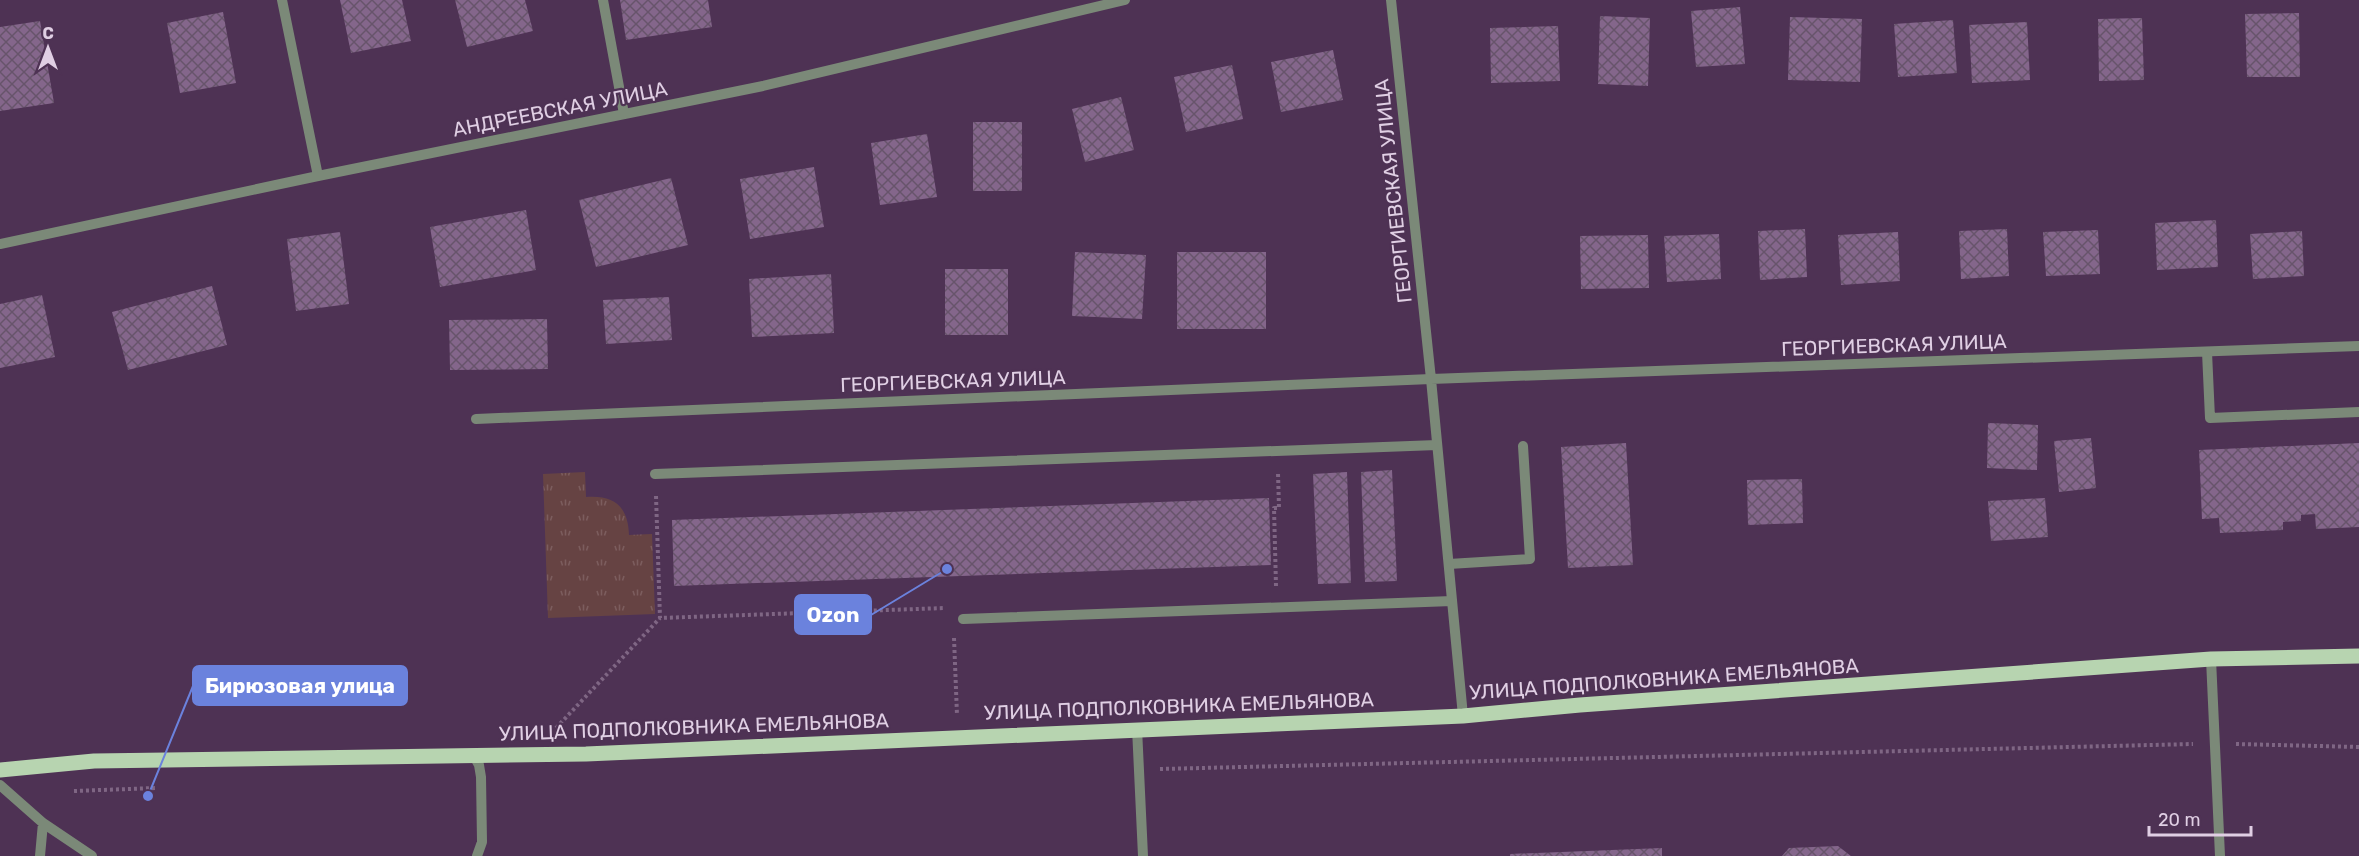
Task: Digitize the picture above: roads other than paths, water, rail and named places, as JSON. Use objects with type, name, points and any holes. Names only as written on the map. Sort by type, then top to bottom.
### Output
[{"type":"main road","name":"УЛИЦА ПОДПОЛКОВНИКА ЕМЕЛЬЯНОВА","points":[[0,771],[94,761],[586,754],[1137,728],[1463,716],[1580,705],[2211,659],[2359,656]]},
{"type":"street","points":[[282,0],[318,176]]},
{"type":"street","points":[[603,0],[624,114]]},
{"type":"street","name":"АНДРЕЕВСКАЯ УЛИЦА","points":[[0,243],[763,86],[1125,0]]},
{"type":"street","name":"ГЕОРГИЕВСКАЯ УЛИЦА","points":[[1391,0],[1431,379],[1463,716]]},
{"type":"street","name":"ГЕОРГИЕВСКАЯ УЛИЦА","points":[[476,419],[1431,379],[2359,346]]},
{"type":"street","points":[[2207,352],[2210,418],[2359,412]]},
{"type":"street","points":[[655,474],[1437,445]]},
{"type":"street","points":[[1449,564],[1530,559],[1523,446]]},
{"type":"street","points":[[958,619],[1452,601]]},
{"type":"street","points":[[2211,659],[2220,856]]},
{"type":"street","points":[[1137,728],[1143,856]]},
{"type":"street","points":[[474,756],[479,765],[481,777],[482,842],[477,856]]},
{"type":"street","points":[[0,785],[43,822],[92,856]]},
{"type":"street","points":[[40,856],[43,822]]},
{"type":"place","name":"Ozon","points":[[947,569]]},
{"type":"place","name":"Бирюзовая улица","points":[[148,796]]}]
